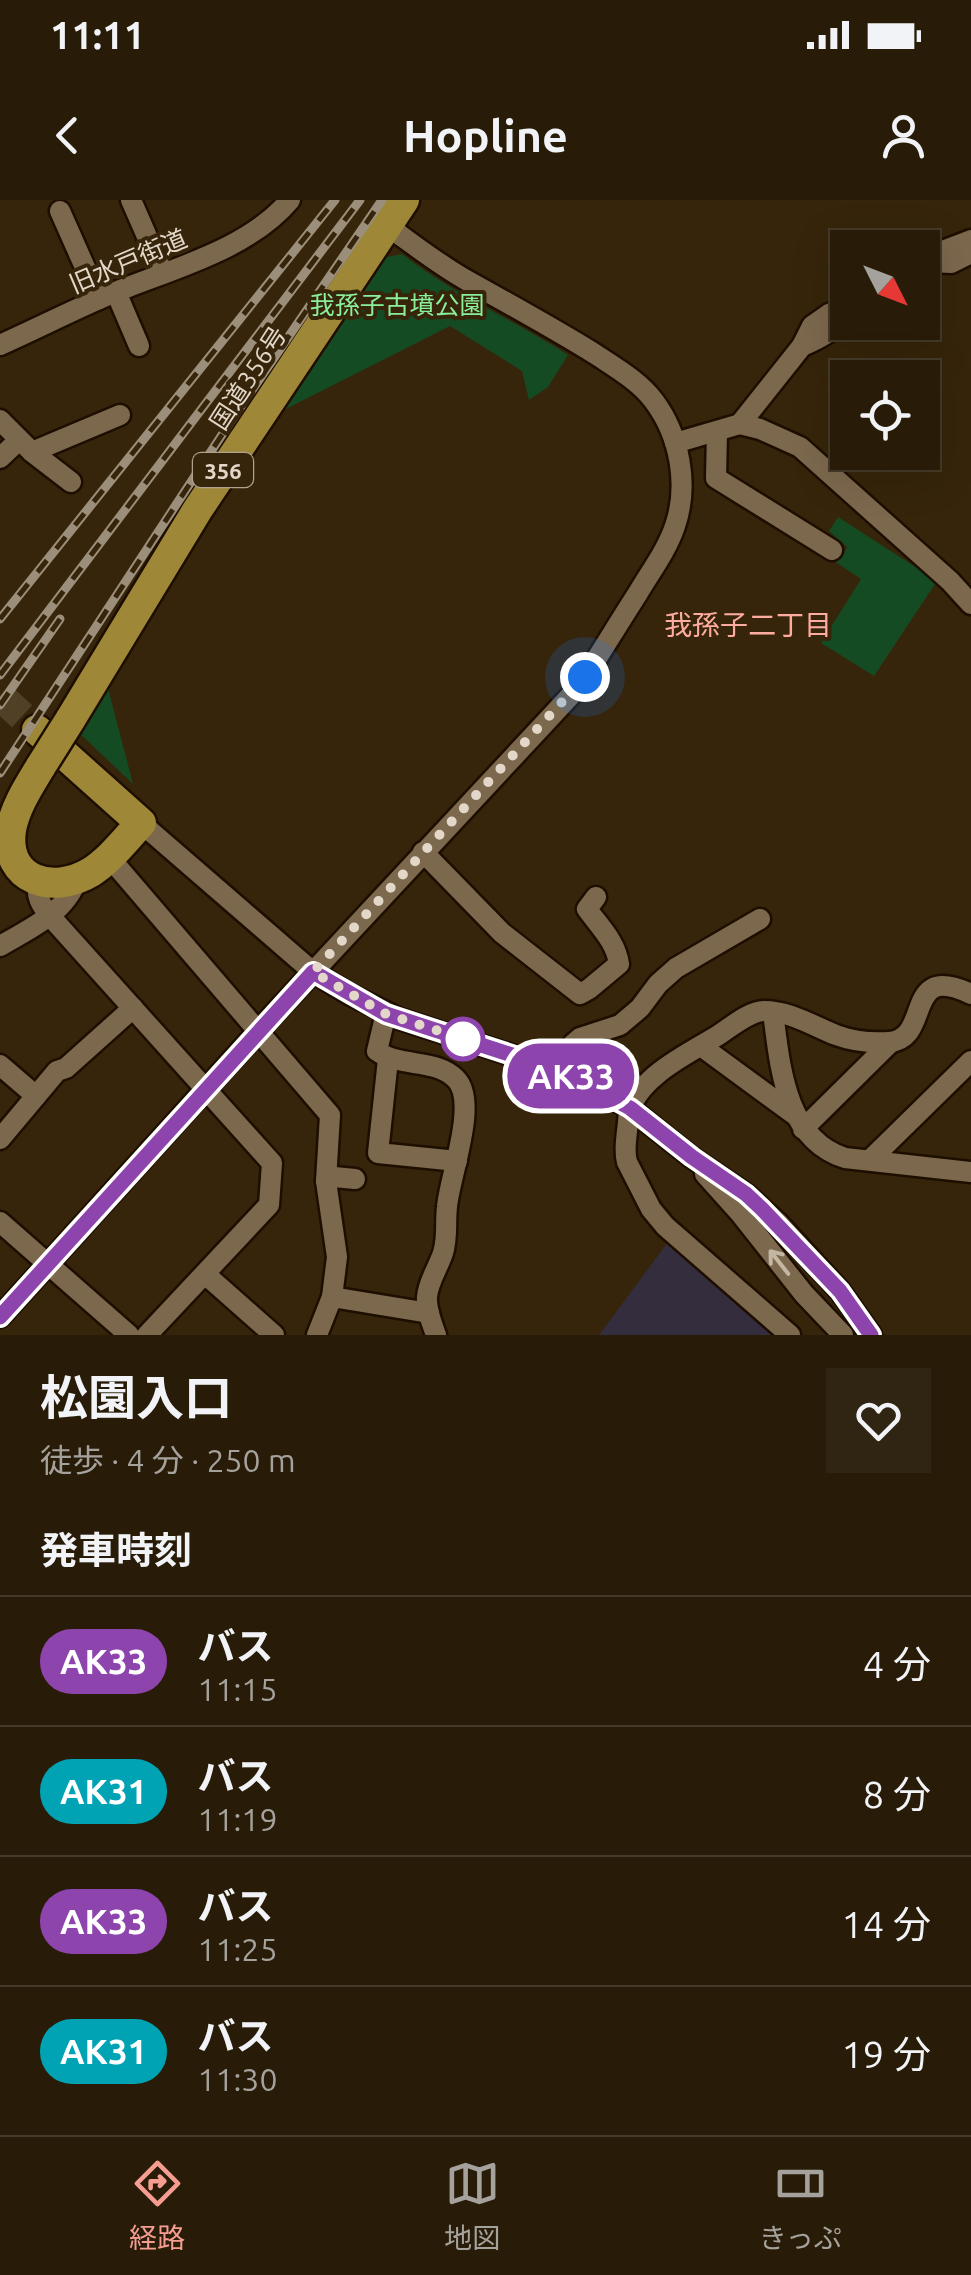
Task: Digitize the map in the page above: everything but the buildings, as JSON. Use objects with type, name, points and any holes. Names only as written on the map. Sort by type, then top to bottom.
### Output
[{"type":"highway","name":"国道356号","points":[[39,882],[20,868],[12,852],[16,812],[198,509],[404,200]]},
{"type":"highway","points":[[37,730],[141,823],[94,870],[62,884],[39,882]]},
{"type":"street","points":[[131,200],[164,273]]},
{"type":"street","name":"旧水戸街道","points":[[0,346],[239,241],[273,218],[290,200]]},
{"type":"street","points":[[60,211],[139,346]]},
{"type":"street","points":[[0,1317],[258,1030],[579,686],[663,552],[676,522],[680,464],[675,442],[653,400],[624,372],[538,318],[449,270],[386,226]]},
{"type":"street","points":[[940,254],[971,240]]},
{"type":"street","points":[[940,263],[951,263],[971,253]]},
{"type":"street","points":[[675,442],[740,424],[802,346],[812,326],[830,314]]},
{"type":"street","points":[[0,458],[120,416]]},
{"type":"street","points":[[0,420],[71,482]]},
{"type":"street","points":[[740,424],[800,447],[971,604]]},
{"type":"street","points":[[717,432],[716,478],[832,550]]},
{"type":"street","points":[[141,823],[313,972],[386,1014],[561,1071],[630,1108],[746,1194],[779,1224],[840,1291],[871,1335]]},
{"type":"street","points":[[423,852],[502,933],[580,994],[619,964],[612,940],[586,909],[596,897]]},
{"type":"street","points":[[109,857],[330,1115],[326,1182],[337,1257],[332,1296],[318,1335]]},
{"type":"street","points":[[0,946],[50,916],[71,894],[77,879]]},
{"type":"street","points":[[39,882],[40,904],[272,1163],[269,1206],[147,1335]]},
{"type":"street","points":[[561,1071],[572,1044],[620,1025],[676,968],[760,919]]},
{"type":"street","points":[[799,1122],[892,1042],[909,1032],[922,999],[935,986],[947,984],[971,994]]},
{"type":"street","points":[[0,1139],[56,1071],[66,1068],[133,1008]]},
{"type":"street","points":[[790,1335],[665,1226],[652,1209],[625,1153],[630,1108],[661,1070],[758,1010],[784,1013],[842,1037],[892,1042]]},
{"type":"street","points":[[774,1012],[780,1062],[799,1122],[809,1137],[829,1153],[845,1158],[966,1165]]},
{"type":"street","points":[[386,1014],[377,1051],[388,1059],[449,1073],[464,1093],[462,1142],[446,1207],[447,1234],[428,1290],[429,1313],[436,1335]]},
{"type":"street","points":[[701,1046],[799,1122]]},
{"type":"street","points":[[388,1059],[378,1153],[456,1161]]},
{"type":"street","points":[[870,1160],[971,1061]]},
{"type":"street","points":[[0,1064],[36,1096]]},
{"type":"street","points":[[692,1157],[804,1294],[843,1335]]},
{"type":"street","points":[[326,1182],[334,1177],[355,1180]]},
{"type":"street","points":[[0,1222],[129,1335]]},
{"type":"street","points":[[206,1274],[274,1335]]},
{"type":"street","points":[[332,1296],[429,1313]]},
{"type":"shaded area","points":[[668,1242],[780,1335],[599,1335]]},
{"type":"green space","name":"我孫子古墳公園","points":[[402,254],[442,282],[568,355],[548,387],[529,400],[522,371],[450,326],[278,413],[377,259]]},
{"type":"green space","points":[[838,517],[937,581],[874,676],[821,643],[861,579],[834,558],[844,554],[847,547],[829,531]]},
{"type":"green space","points":[[105,677],[133,784],[75,729]]},
{"type":"tunnel","points":[[0,696],[37,730]]},
{"type":"railway","points":[[0,619],[335,200]]},
{"type":"railway","points":[[0,675],[360,200]]},
{"type":"railway","points":[[0,773],[233,418],[382,200]]},
{"type":"railway","points":[[0,705],[60,619]]},
{"type":"bus line","name":"AK33","points":[[0,1317],[313,972],[386,1014],[561,1071],[630,1108],[746,1194],[779,1224],[840,1291],[871,1335]]},
{"type":"district","name":"我孫子二丁目","points":[[748,624]]},
{"type":"route","points":[[463,1039],[467,1040],[386,1014],[313,972],[585,677]]}]
